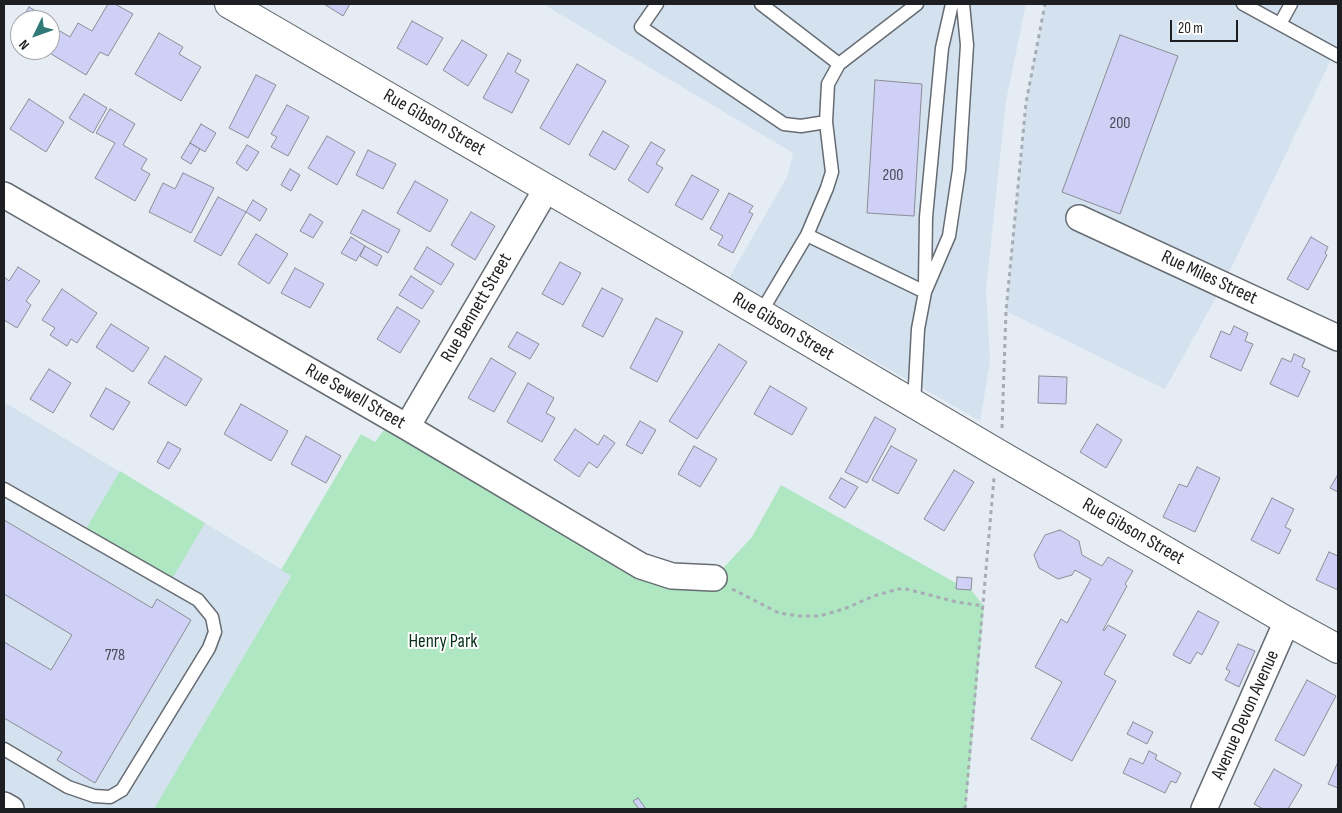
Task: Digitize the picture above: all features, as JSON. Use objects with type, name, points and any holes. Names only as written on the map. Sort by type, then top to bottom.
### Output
[{"type":"main road","name":"Rue Gibson Street","points":[[229,4],[547,188],[999,454],[1338,649]]},
{"type":"street","name":"Rue Bennett Street","points":[[407,427],[547,188]]},
{"type":"street","name":"Rue Sewell Street","points":[[4,195],[407,427],[642,566],[672,576],[714,578]]},
{"type":"street","name":"Rue Miles Street","points":[[1079,218],[1338,338]]},
{"type":"street","name":"Avenue Devon Avenue","points":[[1204,809],[1287,621]]},
{"type":"street","points":[[4,805],[11,809]]},
{"type":"lane","points":[[657,4],[641,27],[784,124],[800,126],[826,122]]},
{"type":"lane","points":[[761,4],[839,64]]},
{"type":"lane","points":[[760,314],[807,235],[832,172],[826,122],[828,84],[839,64],[917,4]]},
{"type":"lane","points":[[914,404],[918,329],[925,292],[927,208],[942,48],[952,4]]},
{"type":"lane","points":[[925,292],[949,236],[959,170],[967,45],[963,4]]},
{"type":"lane","points":[[1243,4],[1338,56]]},
{"type":"lane","points":[[1280,24],[1291,4]]},
{"type":"lane","points":[[807,235],[925,292]]},
{"type":"lane","points":[[4,489],[198,600],[212,617],[215,632],[209,648],[122,790],[110,797],[94,796],[68,787],[4,748]]},
{"type":"path","points":[[965,809],[984,606],[992,489],[999,454],[1002,425],[1006,311],[1026,103],[1045,4]]},
{"type":"path","points":[[714,578],[755,602],[779,613],[799,616],[819,616],[898,589],[906,589],[957,602],[984,606]]},
{"type":"shaded area","points":[[543,4],[1026,4],[1006,101],[986,289],[990,361],[980,421],[729,278],[787,177],[793,153]]},
{"type":"shaded area","points":[[1045,4],[1338,4],[1338,42],[1327,68],[1223,285],[1165,389],[1006,311],[1026,103]]},
{"type":"shaded area","points":[[4,402],[291,575],[155,809],[4,809]]},
{"type":"green space","name":"Henry Park","points":[[392,419],[641,566],[714,578],[752,537],[781,485],[956,583],[956,589],[971,590],[984,606],[966,809],[154,809],[291,576],[281,570],[361,434],[375,442]]},
{"type":"green space","points":[[120,471],[205,523],[169,584],[83,534]]},
{"type":"building","points":[[108,4],[115,4],[133,14],[108,56],[100,52],[86,75],[60,59],[60,31],[70,37],[78,23],[92,31]]},
{"type":"building","points":[[324,4],[350,4],[343,16]]},
{"type":"building","points":[[412,21],[443,38],[427,65],[397,48]]},
{"type":"building","points":[[159,33],[183,47],[179,54],[201,67],[181,101],[135,74]]},
{"type":"building","points":[[1120,35],[1178,56],[1120,214],[1062,192]]},
{"type":"building","points":[[462,40],[487,55],[468,86],[443,70]]},
{"type":"building","points":[[508,53],[521,60],[515,72],[529,80],[512,113],[483,98]]},
{"type":"building","points":[[577,64],[606,81],[569,145],[540,128]]},
{"type":"building","points":[[256,75],[276,85],[248,138],[229,128]]},
{"type":"building","points":[[875,80],[922,84],[914,216],[867,213]]},
{"type":"building","points":[[84,94],[107,108],[93,133],[69,118]]},
{"type":"building","points":[[29,99],[64,122],[46,152],[10,129]]},
{"type":"building","points":[[287,105],[309,117],[288,156],[271,147],[277,137],[271,134]]},
{"type":"building","points":[[110,109],[135,124],[123,145],[147,159],[141,169],[150,174],[135,201],[95,178],[115,143],[96,133]]},
{"type":"building","points":[[201,124],[216,133],[205,152],[190,143]]},
{"type":"building","points":[[603,131],[629,146],[615,170],[589,155]]},
{"type":"building","points":[[327,136],[355,152],[337,185],[308,168]]},
{"type":"building","points":[[651,142],[665,150],[656,164],[663,168],[648,193],[628,180]]},
{"type":"building","points":[[190,143],[200,149],[191,164],[181,158]]},
{"type":"building","points":[[247,145],[259,152],[247,171],[236,163]]},
{"type":"building","points":[[368,150],[396,164],[383,189],[356,175]]},
{"type":"building","points":[[290,169],[300,175],[291,191],[281,185]]},
{"type":"building","points":[[183,173],[214,188],[191,233],[149,212],[163,183],[175,189]]},
{"type":"building","points":[[692,175],[719,190],[702,220],[675,205]]},
{"type":"building","points":[[415,181],[448,200],[430,232],[397,213]]},
{"type":"building","points":[[729,193],[753,206],[749,212],[753,214],[733,253],[718,245],[723,236],[710,229]]},
{"type":"building","points":[[218,197],[246,212],[221,256],[194,241]]},
{"type":"building","points":[[253,200],[267,209],[260,221],[246,212]]},
{"type":"building","points":[[363,210],[400,230],[388,253],[350,233]]},
{"type":"building","points":[[471,212],[495,226],[475,260],[451,245]]},
{"type":"building","points":[[310,214],[323,222],[313,238],[300,231]]},
{"type":"building","points":[[256,234],[288,254],[269,284],[238,264]]},
{"type":"building","points":[[351,237],[365,246],[356,261],[341,253]]},
{"type":"building","points":[[1311,237],[1328,247],[1325,253],[1327,255],[1308,290],[1287,279]]},
{"type":"building","points":[[365,246],[382,256],[377,266],[360,256]]},
{"type":"building","points":[[427,247],[454,264],[441,285],[414,269]]},
{"type":"building","points":[[560,262],[581,273],[563,305],[542,294]]},
{"type":"building","points":[[18,267],[40,281],[26,301],[31,305],[17,328],[4,320],[4,277],[9,281]]},
{"type":"building","points":[[295,268],[324,284],[310,308],[281,293]]},
{"type":"building","points":[[411,276],[434,291],[422,309],[399,295]]},
{"type":"building","points":[[602,288],[623,299],[603,337],[582,326]]},
{"type":"building","points":[[62,289],[97,313],[77,343],[71,339],[67,346],[50,335],[55,328],[42,320]]},
{"type":"building","points":[[397,307],[420,321],[400,353],[377,339]]},
{"type":"building","points":[[656,318],[683,332],[657,382],[630,368]]},
{"type":"building","points":[[111,324],[149,348],[133,372],[96,347]]},
{"type":"building","points":[[1234,326],[1248,333],[1245,341],[1253,344],[1241,371],[1210,357],[1221,331],[1230,335]]},
{"type":"building","points":[[517,332],[539,344],[530,359],[508,347]]},
{"type":"building","points":[[719,344],[747,362],[697,439],[669,421]]},
{"type":"building","points":[[1294,354],[1305,359],[1302,367],[1310,371],[1298,397],[1270,384],[1282,358],[1291,362]]},
{"type":"building","points":[[165,356],[202,379],[186,406],[148,383]]},
{"type":"building","points":[[491,358],[516,373],[494,412],[468,398]]},
{"type":"building","points":[[49,369],[71,383],[53,413],[30,399]]},
{"type":"building","points":[[1039,376],[1067,377],[1066,404],[1038,403]]},
{"type":"building","points":[[528,383],[554,398],[546,413],[555,418],[542,442],[507,422]]},
{"type":"building","points":[[770,386],[807,408],[792,435],[754,414]]},
{"type":"building","points":[[106,388],[130,402],[113,430],[90,416]]},
{"type":"building","points":[[241,404],[288,431],[271,461],[224,434]]},
{"type":"building","points":[[875,417],[896,429],[867,483],[845,472]]},
{"type":"building","points":[[640,421],[656,430],[642,454],[626,445]]},
{"type":"building","points":[[1097,424],[1122,440],[1106,468],[1080,452]]},
{"type":"building","points":[[575,429],[598,445],[604,435],[615,443],[597,468],[589,462],[579,477],[554,460]]},
{"type":"building","points":[[306,436],[341,456],[326,483],[291,464]]},
{"type":"building","points":[[168,442],[181,449],[169,469],[157,462]]},
{"type":"building","points":[[694,446],[717,459],[700,487],[678,474]]},
{"type":"building","points":[[891,446],[917,460],[898,494],[872,480]]},
{"type":"building","points":[[1197,467],[1220,478],[1195,532],[1163,517],[1179,484],[1187,487]]},
{"type":"building","points":[[954,470],[974,482],[944,531],[924,519]]},
{"type":"building","points":[[1338,476],[1338,492],[1330,488]]},
{"type":"building","points":[[841,478],[858,487],[845,508],[829,498]]},
{"type":"building","points":[[1272,498],[1294,509],[1285,527],[1291,530],[1279,554],[1251,540]]},
{"type":"building","points":[[4,520],[152,608],[157,599],[191,620],[95,783],[57,760],[62,752],[4,718],[4,642],[51,670],[72,635],[4,594]]},
{"type":"building","points":[[1060,530],[1079,541],[1082,555],[1102,566],[1108,557],[1133,571],[1103,630],[1108,625],[1126,635],[1104,674],[1116,681],[1072,761],[1031,739],[1062,682],[1035,667],[1061,619],[1067,623],[1091,579],[1075,570],[1072,575],[1058,579],[1039,568],[1034,555],[1045,535]]},
{"type":"building","points":[[1329,552],[1338,556],[1338,590],[1316,580]]},
{"type":"building","points":[[957,577],[972,578],[971,590],[956,589]]},
{"type":"building","points":[[1198,611],[1219,622],[1202,655],[1197,652],[1190,664],[1173,655]]},
{"type":"building","points":[[1238,644],[1255,651],[1239,687],[1225,680],[1230,671],[1226,669]]},
{"type":"building","points":[[1307,680],[1336,696],[1304,756],[1275,740]]},
{"type":"building","points":[[1133,722],[1153,732],[1147,744],[1127,734]]},
{"type":"building","points":[[1149,751],[1157,755],[1155,759],[1181,773],[1176,783],[1171,781],[1165,793],[1123,773],[1130,758],[1143,764]]},
{"type":"building","points":[[1338,762],[1338,788],[1328,784]]},
{"type":"building","points":[[1274,769],[1302,785],[1288,809],[1263,809],[1254,804]]},
{"type":"building","points":[[638,798],[646,809],[639,809],[633,801]]}]
